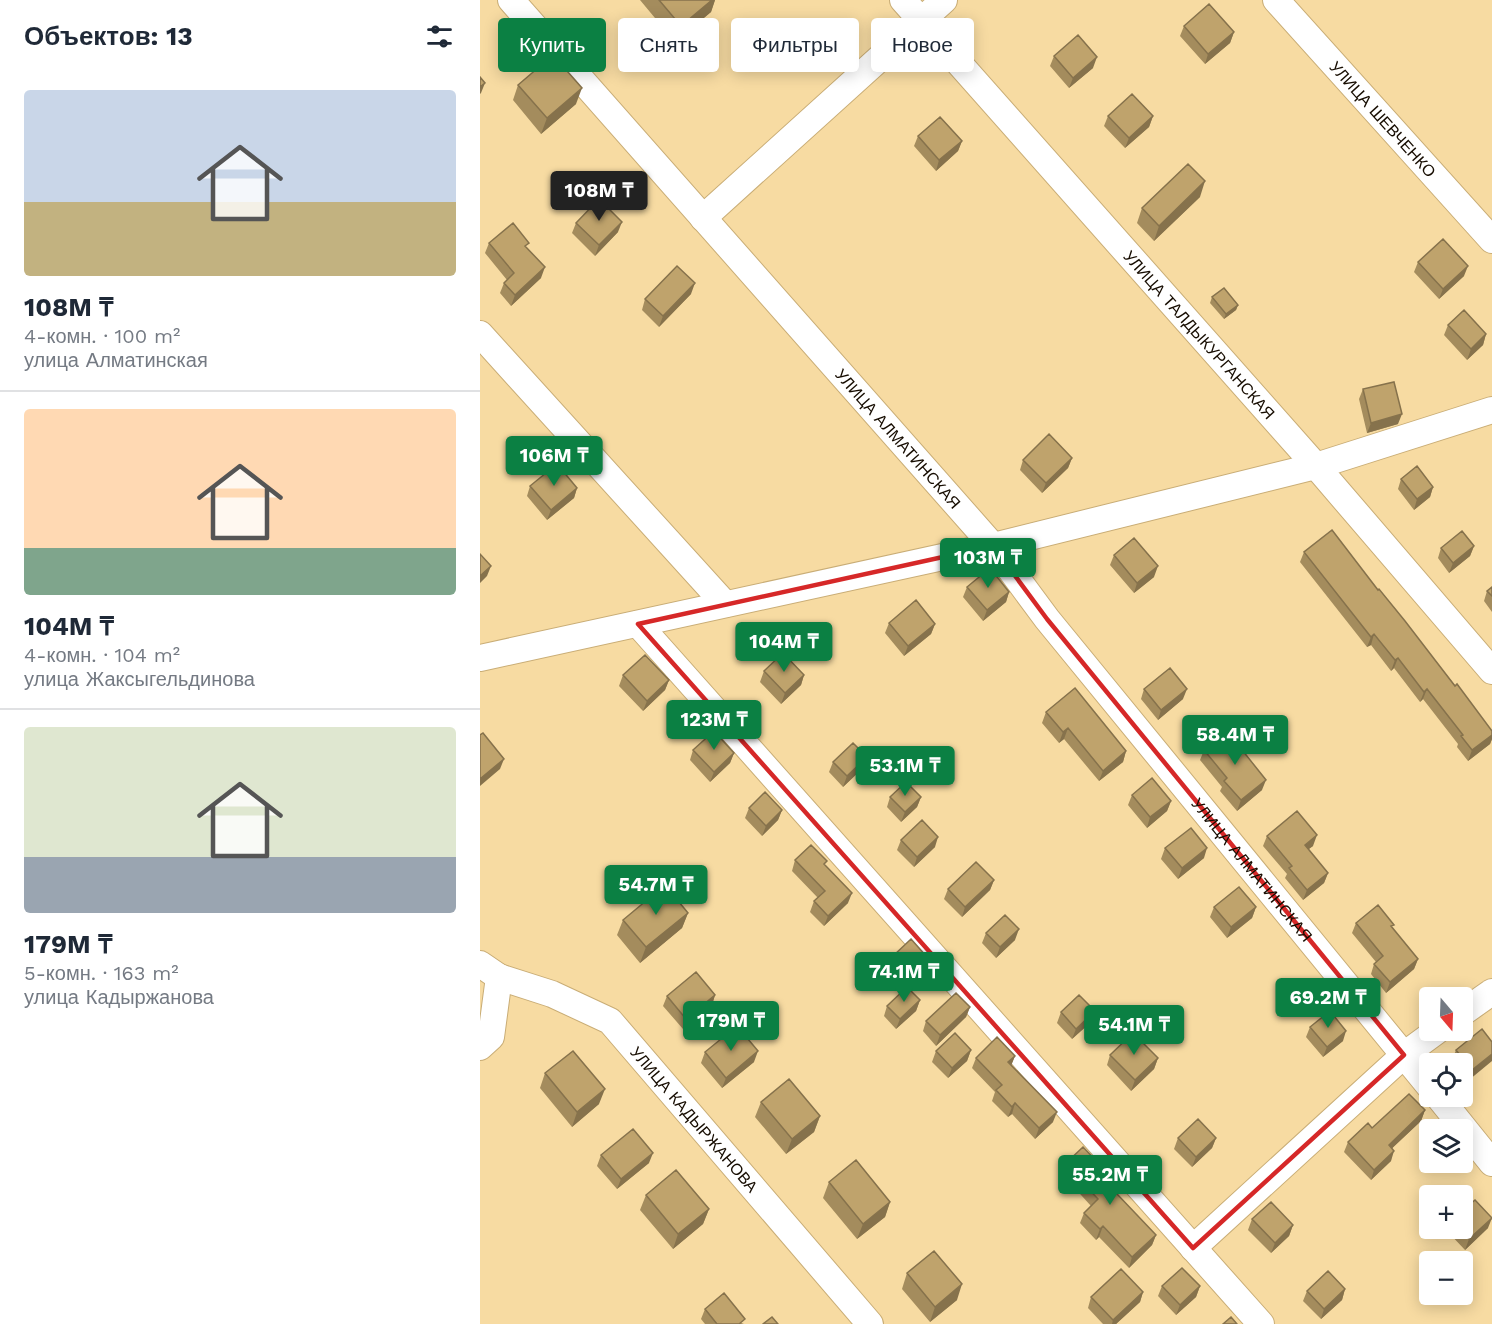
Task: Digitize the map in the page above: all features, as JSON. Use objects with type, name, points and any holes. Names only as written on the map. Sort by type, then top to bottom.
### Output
[{"type":"street","name":"УЛИЦА АЛМАТИНСКАЯ","points":[[511,0],[993,546],[1047,619],[1419,1073]]},
{"type":"street","name":"УЛИЦА ТАЛДЫКУРГАНСКАЯ","points":[[903,0],[918,18]]},
{"type":"street","points":[[924,18],[944,0]]},
{"type":"street","name":"УЛИЦА ШЕВЧЕНКО","points":[[1276,0],[1492,240]]},
{"type":"street","points":[[703,218],[871,66]]},
{"type":"street","name":"УЛИЦА ТАЛДЫКУРГАНСКАЯ","points":[[966,72],[1316,466],[1492,671]]},
{"type":"street","points":[[480,334],[725,604]]},
{"type":"street","points":[[480,658],[993,546],[1316,466],[1492,410]]},
{"type":"street","points":[[639,624],[1261,1324]]},
{"type":"street","points":[[480,1047],[491,1037],[490,971]]},
{"type":"street","name":"УЛИЦА КАДЫРЖАНОВА","points":[[490,971],[552,994],[610,1021],[870,1324]]},
{"type":"street","points":[[1473,1005],[1492,992]]},
{"type":"street","points":[[1193,1248],[1404,1055],[1423,1041]]},
{"type":"street","points":[[1447,1107],[1492,1163]]},
{"type":"highlighted area","points":[[993,546],[1047,619],[1404,1055],[1193,1248],[638,624]]},
{"type":"building","points":[[659,0],[712,0],[691,18],[674,18]]},
{"type":"building","points":[[1209,4],[1234,32],[1208,54],[1184,26]]},
{"type":"building","points":[[1078,35],[1097,57],[1073,78],[1054,56]]},
{"type":"building","points":[[533,72],[568,72],[582,88],[547,118],[518,85]]},
{"type":"building","points":[[480,77],[485,83],[480,87]]},
{"type":"building","points":[[1132,94],[1153,116],[1129,138],[1108,116]]},
{"type":"building","points":[[940,117],[962,141],[939,160],[918,136]]},
{"type":"building","points":[[1188,164],[1205,181],[1159,226],[1142,208]]},
{"type":"building","points":[[599,199],[622,222],[599,245],[576,223]]},
{"type":"building","points":[[513,223],[529,243],[525,246],[545,267],[515,295],[504,283],[514,273],[489,243]]},
{"type":"building","points":[[1443,239],[1468,266],[1443,289],[1418,262]]},
{"type":"building","points":[[677,266],[695,283],[663,316],[645,299]]},
{"type":"building","points":[[1224,288],[1238,305],[1226,314],[1212,297]]},
{"type":"building","points":[[1464,310],[1486,334],[1471,349],[1448,325]]},
{"type":"building","points":[[1394,382],[1402,414],[1371,423],[1363,389]]},
{"type":"building","points":[[1049,434],[1072,458],[1046,483],[1023,460]]},
{"type":"building","points":[[557,464],[577,488],[551,510],[530,486]]},
{"type":"building","points":[[1417,466],[1433,487],[1417,499],[1401,479]]},
{"type":"building","points":[[1332,530],[1455,686],[1457,684],[1492,731],[1492,735],[1472,750],[1427,689],[1424,692],[1398,658],[1395,660],[1374,634],[1371,637],[1304,552]]},
{"type":"building","points":[[1462,531],[1474,546],[1453,563],[1441,548]]},
{"type":"building","points":[[1134,538],[1158,566],[1137,583],[1114,555]]},
{"type":"building","points":[[480,554],[491,566],[480,576]]},
{"type":"building","points":[[990,568],[1009,592],[987,610],[967,587]]},
{"type":"building","points":[[916,600],[935,624],[908,646],[889,623]]},
{"type":"building","points":[[783,653],[804,675],[785,693],[764,671]]},
{"type":"building","points":[[645,655],[669,680],[647,701],[623,675]]},
{"type":"building","points":[[1170,668],[1187,689],[1161,710],[1144,689]]},
{"type":"building","points":[[1075,688],[1126,751],[1103,771],[1068,728],[1063,732],[1046,712]]},
{"type":"building","points":[[714,731],[734,753],[714,772],[693,750]]},
{"type":"building","points":[[1227,731],[1266,780],[1241,800],[1224,781],[1227,778],[1204,750]]},
{"type":"building","points":[[483,733],[504,759],[480,779],[480,735]]},
{"type":"building","points":[[853,743],[867,757],[847,776],[833,762]]},
{"type":"building","points":[[1152,778],[1171,801],[1150,817],[1132,795]]},
{"type":"building","points":[[906,782],[921,797],[905,812],[890,797]]},
{"type":"building","points":[[765,792],[782,810],[766,826],[749,808]]},
{"type":"building","points":[[1297,811],[1317,835],[1305,845],[1328,873],[1307,890],[1289,868],[1292,866],[1267,836]]},
{"type":"building","points":[[922,820],[938,837],[917,857],[901,840]]},
{"type":"building","points":[[1191,828],[1207,848],[1182,868],[1165,848]]},
{"type":"building","points":[[811,845],[827,861],[824,864],[852,893],[828,916],[814,901],[825,891],[795,860]]},
{"type":"building","points":[[976,862],[994,880],[965,907],[948,889]]},
{"type":"building","points":[[665,885],[688,913],[646,947],[623,920]]},
{"type":"building","points":[[1239,887],[1256,907],[1231,927],[1214,907]]},
{"type":"building","points":[[1378,905],[1394,925],[1391,926],[1418,959],[1390,982],[1374,964],[1383,956],[1356,923]]},
{"type":"building","points":[[1005,915],[1019,929],[1000,947],[986,933]]},
{"type":"building","points":[[911,939],[927,957],[909,974],[892,957]]},
{"type":"building","points":[[696,972],[715,995],[686,1019],[667,996]]},
{"type":"building","points":[[907,987],[920,1000],[900,1019],[887,1006]]},
{"type":"building","points":[[956,993],[970,1007],[940,1035],[926,1021]]},
{"type":"building","points":[[1079,995],[1095,1011],[1076,1029],[1061,1012]]},
{"type":"building","points":[[1330,1011],[1346,1031],[1327,1047],[1310,1027]]},
{"type":"building","points":[[737,1026],[758,1051],[726,1078],[705,1052]]},
{"type":"building","points":[[1482,1029],[1492,1042],[1492,1054],[1473,1069],[1473,1053],[1458,1053],[1456,1050],[1467,1041],[1473,1041],[1473,1036]]},
{"type":"building","points":[[955,1033],[971,1050],[952,1068],[936,1051]]},
{"type":"building","points":[[1133,1033],[1158,1058],[1135,1080],[1110,1055]]},
{"type":"building","points":[[997,1037],[1015,1056],[1008,1062],[1057,1112],[1039,1128],[1015,1103],[1012,1107],[996,1090],[1002,1085],[976,1058]]},
{"type":"building","points":[[573,1051],[605,1089],[577,1112],[545,1073]]},
{"type":"building","points":[[789,1079],[820,1116],[792,1139],[761,1102]]},
{"type":"building","points":[[1409,1094],[1419,1104],[1419,1107],[1425,1110],[1389,1145],[1394,1151],[1374,1170],[1348,1142],[1368,1123],[1372,1128]]},
{"type":"building","points":[[1198,1119],[1216,1138],[1196,1157],[1178,1138]]},
{"type":"building","points":[[633,1129],[653,1153],[621,1179],[601,1155]]},
{"type":"building","points":[[1083,1147],[1103,1168],[1098,1174],[1156,1235],[1132,1257],[1103,1226],[1100,1229],[1084,1213],[1098,1199],[1065,1164]]},
{"type":"building","points":[[856,1160],[890,1202],[863,1224],[829,1182]]},
{"type":"building","points":[[676,1170],[709,1209],[678,1234],[646,1195]]},
{"type":"building","points":[[1475,1200],[1492,1218],[1473,1235],[1473,1202]]},
{"type":"building","points":[[1271,1202],[1293,1225],[1275,1243],[1252,1219]]},
{"type":"building","points":[[934,1251],[962,1284],[935,1307],[907,1273]]},
{"type":"building","points":[[1182,1268],[1200,1286],[1180,1305],[1162,1286]]},
{"type":"building","points":[[1121,1269],[1143,1292],[1113,1320],[1091,1297]]},
{"type":"building","points":[[1328,1271],[1345,1289],[1324,1309],[1307,1291]]},
{"type":"building","points":[[724,1293],[745,1319],[739,1324],[717,1324],[705,1309]]},
{"type":"building","points":[[772,1317],[778,1324],[763,1324]]},
{"type":"building","points":[[1231,1317],[1237,1324],[1223,1324]]}]
